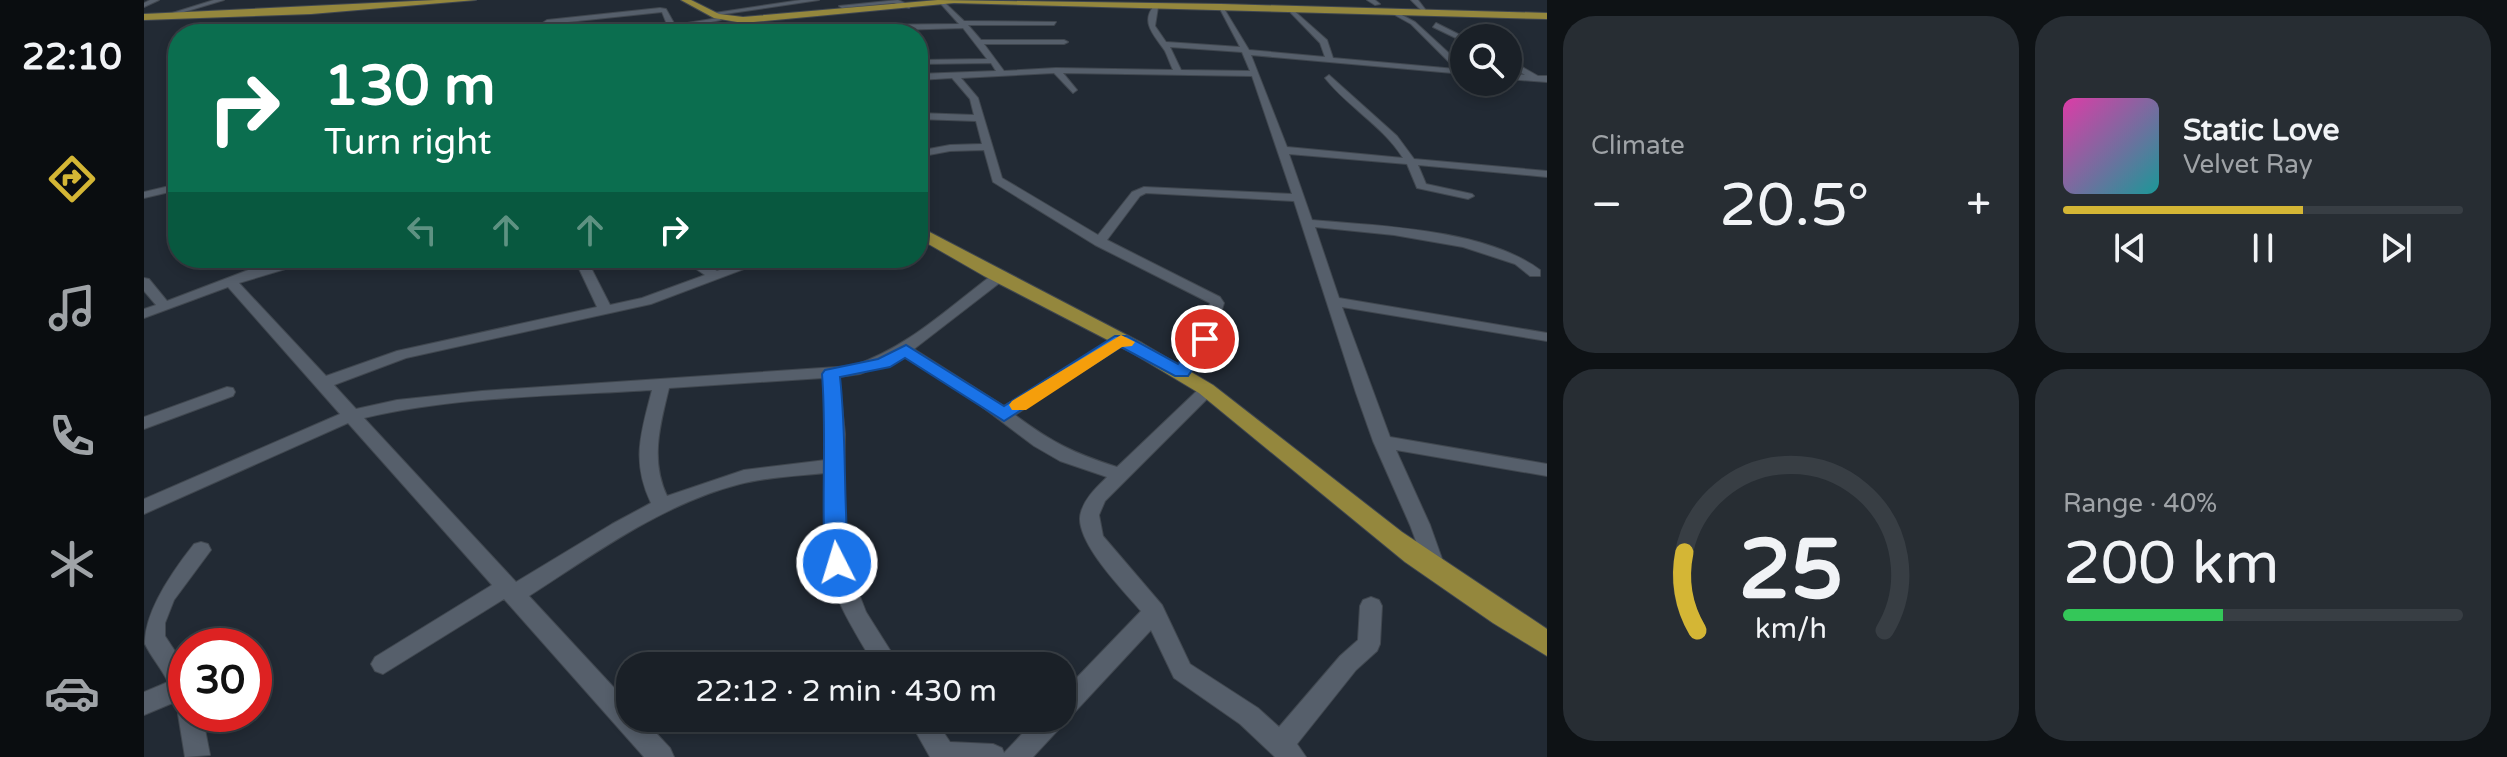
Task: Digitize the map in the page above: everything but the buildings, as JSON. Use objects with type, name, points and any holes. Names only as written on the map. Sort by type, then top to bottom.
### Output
[{"type":"main road","points":[[144,16],[448,0]]},
{"type":"main road","points":[[144,16],[472,0]]},
{"type":"main road","points":[[675,0],[717,18],[830,15],[842,7],[1015,1],[1547,17]]},
{"type":"main road","points":[[685,0],[717,18]]},
{"type":"main road","points":[[842,7],[942,2],[1223,6]]},
{"type":"main road","points":[[1290,7],[1396,14],[1547,17]]},
{"type":"main road","points":[[717,18],[717,24]]},
{"type":"main road","points":[[928,237],[997,278],[1121,340],[1208,390],[1371,523],[1547,644]]},
{"type":"street","points":[[144,5],[156,0]]},
{"type":"street","points":[[172,14],[221,0]]},
{"type":"street","points":[[379,6],[398,0]]},
{"type":"street","points":[[693,24],[816,0]]},
{"type":"street","points":[[856,24],[842,7],[857,0]]},
{"type":"street","points":[[1414,0],[1426,12]]},
{"type":"street","points":[[942,2],[964,24],[1001,72]]},
{"type":"street","points":[[978,42],[1065,45],[1054,23],[1052,2]]},
{"type":"street","points":[[1223,6],[1256,74],[1382,441],[1417,513],[1437,571]]},
{"type":"street","points":[[1155,7],[1152,14],[1155,38],[1163,44],[1179,73]]},
{"type":"street","points":[[1290,7],[1324,42],[1330,61]]},
{"type":"street","points":[[545,24],[664,10],[670,24]]},
{"type":"street","points":[[1396,14],[1413,23],[1450,59]]},
{"type":"street","points":[[928,26],[1054,23]]},
{"type":"street","points":[[1436,25],[1450,32]]},
{"type":"street","points":[[1163,44],[1450,71]]},
{"type":"street","points":[[1068,59],[1071,70]]},
{"type":"street","points":[[928,62],[992,61]]},
{"type":"street","points":[[1522,68],[1542,79]]},
{"type":"street","points":[[928,76],[1056,70],[1256,74]]},
{"type":"street","points":[[1056,70],[1073,90]]},
{"type":"street","points":[[954,75],[970,89],[997,180],[1099,242],[1211,297],[1217,303],[1205,339],[1181,373]]},
{"type":"street","points":[[1522,77],[1542,79]]},
{"type":"street","points":[[1329,78],[1379,121],[1412,162],[1424,188],[1468,196]]},
{"type":"street","points":[[928,116],[981,118]]},
{"type":"street","points":[[928,152],[988,147]]},
{"type":"street","points":[[1284,150],[1547,174]]},
{"type":"street","points":[[144,195],[168,189]]},
{"type":"street","points":[[1099,242],[1136,194],[1144,190],[1299,198]]},
{"type":"street","points":[[1308,223],[1449,241],[1518,259],[1535,273]]},
{"type":"street","points":[[144,314],[274,268]]},
{"type":"street","points":[[585,268],[606,311]]},
{"type":"street","points":[[703,268],[716,276]]},
{"type":"street","points":[[323,383],[402,354],[646,301],[739,268]]},
{"type":"street","points":[[144,507],[353,415],[432,400],[831,374],[884,363],[906,351],[997,278]]},
{"type":"street","points":[[230,281],[661,757]]},
{"type":"street","points":[[144,282],[164,306]]},
{"type":"street","points":[[1334,301],[1547,337]]},
{"type":"street","points":[[1004,414],[1121,340]]},
{"type":"street","points":[[906,351],[1004,414],[1040,442],[1066,457],[1120,475]]},
{"type":"street","points":[[831,374],[836,434],[833,512],[841,580],[857,616],[879,652]]},
{"type":"street","points":[[661,386],[645,469],[663,508]]},
{"type":"street","points":[[1208,390],[1098,497],[1089,515],[1094,539],[1154,612],[1182,671],[1249,716],[1286,751],[1348,663],[1369,644],[1371,606]]},
{"type":"street","points":[[144,423],[227,392]]},
{"type":"street","points":[[1382,441],[1547,470]]},
{"type":"street","points":[[383,664],[510,590],[704,488],[733,479],[834,466]]},
{"type":"street","points":[[168,664],[154,638],[152,611],[201,550]]},
{"type":"street","points":[[1076,695],[1154,612]]},
{"type":"street","points":[[144,704],[168,698]]},
{"type":"street","points":[[193,732],[197,755]]},
{"type":"street","points":[[929,732],[943,754],[993,757]]},
{"type":"street","points":[[1015,757],[1040,732]]},
{"type":"slow traffic","points":[[1019,405],[1121,340],[1126,342]]},
{"type":"route","points":[[837,563],[833,512],[836,434],[831,374],[884,363],[906,351],[1004,414],[1121,340],[1181,373],[1205,339]]}]
